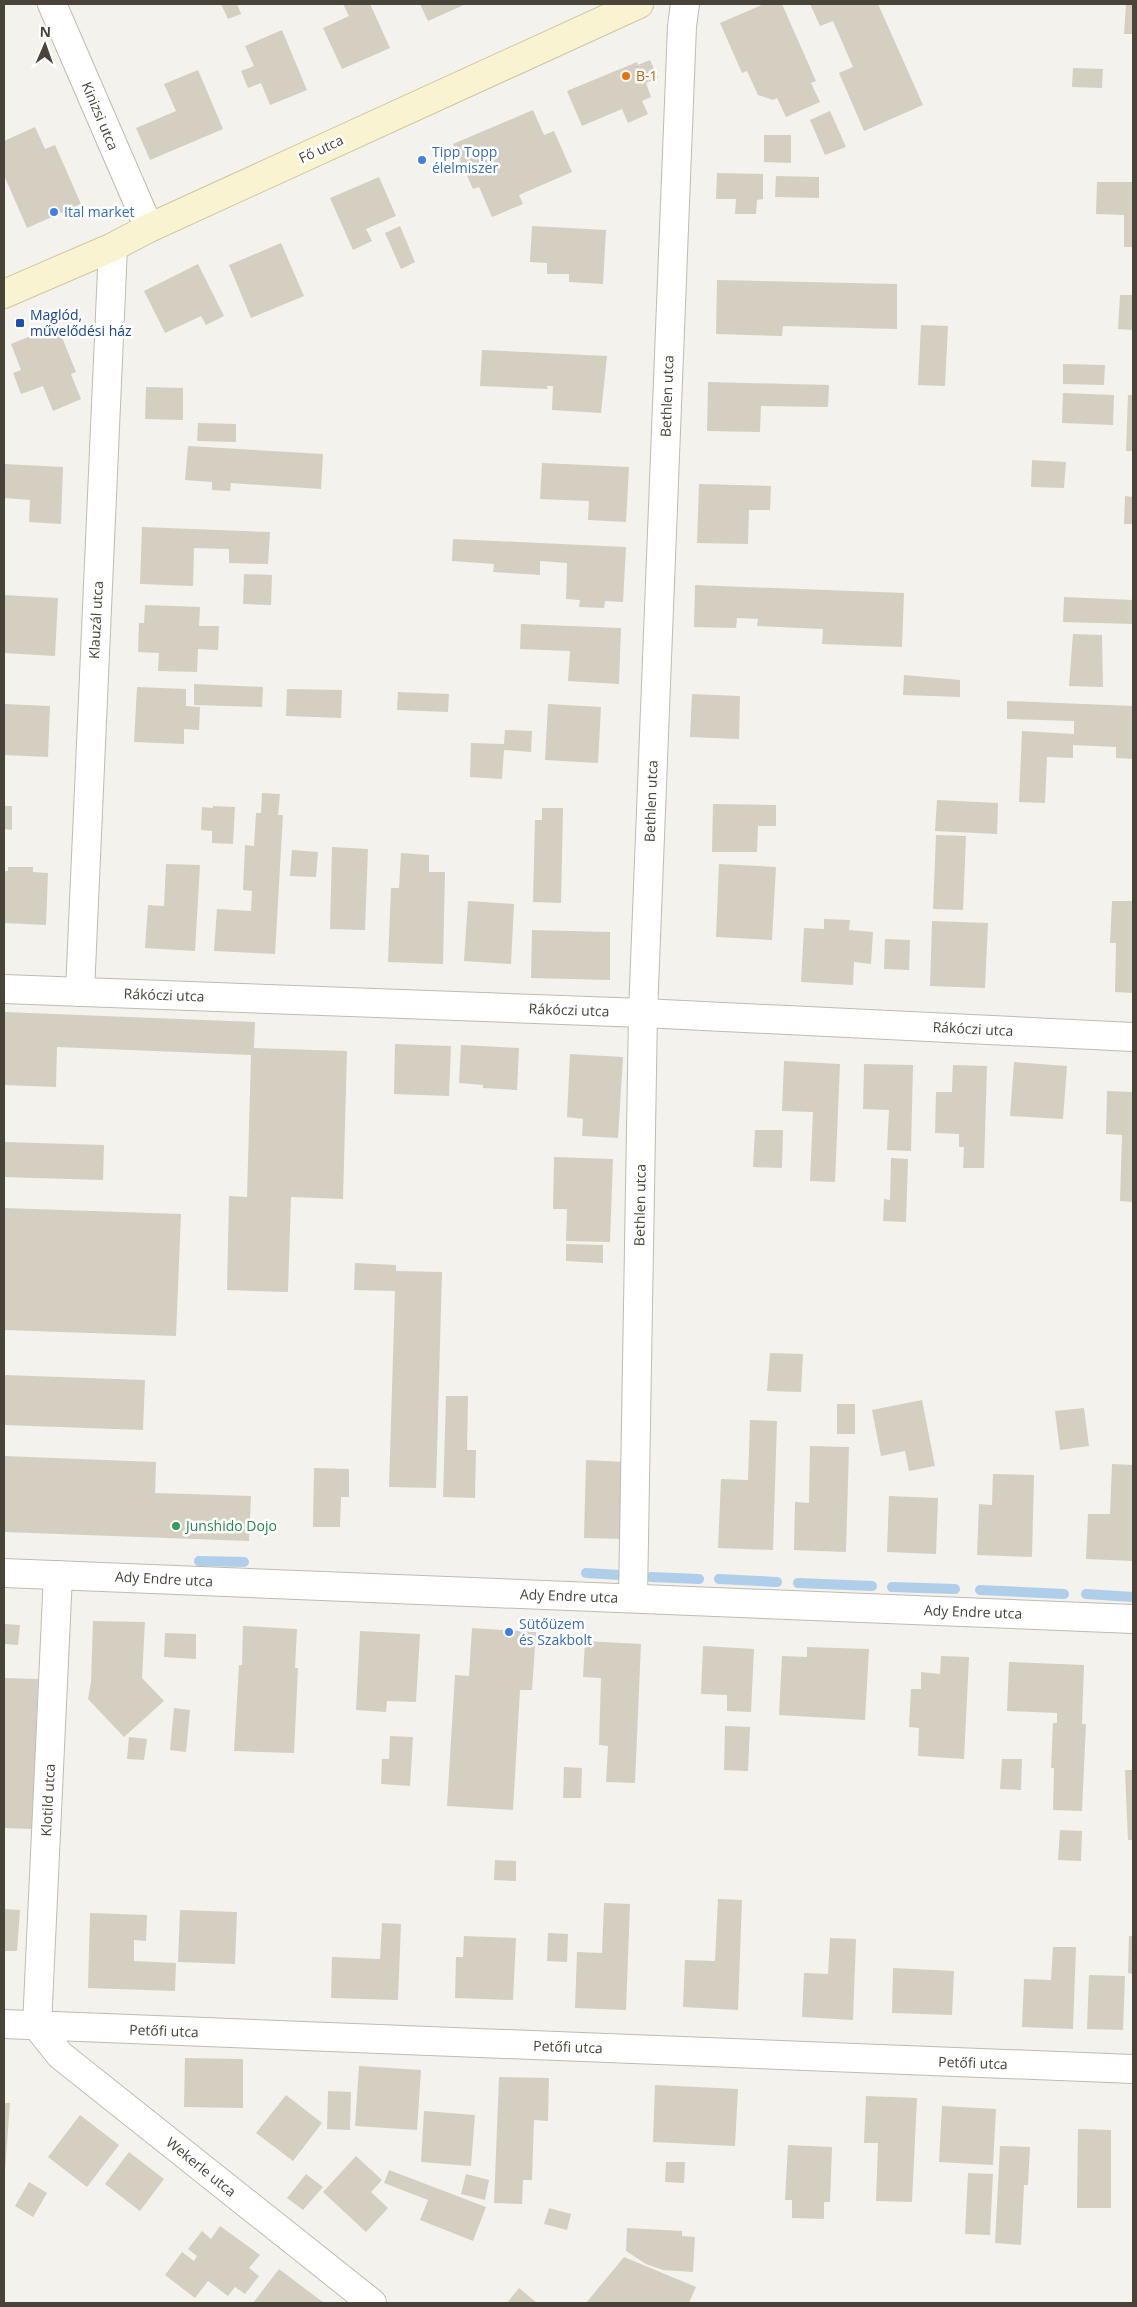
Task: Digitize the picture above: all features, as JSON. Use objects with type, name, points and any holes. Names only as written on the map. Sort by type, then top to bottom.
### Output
[{"type":"main road","name":"Fő utca","points":[[4,294],[113,247],[149,228],[639,4]]},
{"type":"street","name":"Kinizsi utca","points":[[52,4],[149,228]]},
{"type":"street","name":"Bethlen utca","points":[[633,1598],[643,1013],[684,4]]},
{"type":"street","name":"Klauzál utca","points":[[80,992],[113,247]]},
{"type":"street","name":"Rákóczi utca","points":[[4,989],[643,1013],[1133,1037]]},
{"type":"street","name":"Ady Endre utca","points":[[4,1573],[1133,1619]]},
{"type":"street","name":"Klotild utca","points":[[38,2026],[58,1575]]},
{"type":"street","name":"Petőfi utca","points":[[4,2024],[1133,2069]]},
{"type":"street","name":"Wekerle utca","points":[[38,2026],[60,2055],[372,2303]]},
{"type":"building","points":[[221,4],[237,4],[241,14],[228,19]]},
{"type":"building","points":[[343,4],[370,4],[390,48],[342,69],[323,28],[349,16]]},
{"type":"building","points":[[420,4],[466,4],[428,21]]},
{"type":"building","points":[[764,4],[782,4],[816,81],[811,83],[820,102],[786,117],[777,98],[773,100],[758,95],[747,71],[742,73],[720,23]]},
{"type":"building","points":[[810,4],[878,4],[923,105],[864,131],[839,73],[853,67],[833,21],[820,26]]},
{"type":"building","points":[[1126,4],[1133,4],[1133,34],[1124,34]]},
{"type":"building","points":[[282,30],[307,90],[270,105],[261,83],[248,88],[241,71],[254,66],[245,46]]},
{"type":"building","points":[[650,60],[658,78],[646,83],[651,97],[642,101],[648,114],[628,123],[622,109],[582,126],[567,91],[637,62],[638,65]]},
{"type":"building","points":[[1073,68],[1103,69],[1102,88],[1072,87]]},
{"type":"building","points":[[198,70],[223,129],[150,160],[136,128],[176,111],[164,84]]},
{"type":"building","points":[[533,110],[544,135],[554,131],[572,172],[519,195],[523,204],[492,217],[479,187],[473,189],[453,144]]},
{"type":"building","points":[[830,111],[846,147],[825,155],[810,120]]},
{"type":"building","points":[[35,127],[45,149],[55,145],[81,204],[27,228],[4,175],[4,141]]},
{"type":"building","points":[[764,135],[791,135],[791,163],[764,162]]},
{"type":"building","points":[[717,173],[763,174],[763,199],[757,200],[756,214],[735,214],[736,199],[716,199]]},
{"type":"building","points":[[776,176],[819,177],[819,198],[775,197]]},
{"type":"building","points":[[379,177],[396,216],[366,229],[372,241],[353,250],[330,198]]},
{"type":"building","points":[[1097,182],[1133,182],[1133,247],[1124,247],[1124,215],[1096,214]]},
{"type":"building","points":[[400,226],[415,262],[401,269],[385,233]]},
{"type":"building","points":[[532,226],[606,230],[603,284],[569,282],[569,274],[547,274],[547,263],[530,262]]},
{"type":"building","points":[[281,243],[304,296],[251,318],[229,265]]},
{"type":"building","points":[[198,264],[224,316],[206,325],[201,316],[165,333],[144,291]]},
{"type":"building","points":[[717,280],[897,284],[897,329],[783,326],[782,336],[716,334]]},
{"type":"building","points":[[1120,295],[1133,295],[1133,330],[1118,329]]},
{"type":"building","points":[[57,325],[76,372],[71,374],[81,399],[53,411],[43,386],[21,394],[13,373],[21,370],[11,344]]},
{"type":"building","points":[[921,325],[948,326],[945,386],[918,385]]},
{"type":"building","points":[[482,350],[607,356],[601,413],[552,410],[553,386],[547,386],[548,389],[480,386]]},
{"type":"building","points":[[1063,364],[1105,365],[1104,385],[1063,384]]},
{"type":"building","points":[[708,382],[829,385],[828,407],[761,406],[760,432],[707,431]]},
{"type":"building","points":[[146,387],[183,388],[183,420],[145,419]]},
{"type":"building","points":[[1063,393],[1114,395],[1113,425],[1062,423]]},
{"type":"building","points":[[1128,395],[1133,395],[1133,451],[1126,451]]},
{"type":"building","points":[[198,423],[236,424],[236,442],[197,441]]},
{"type":"building","points":[[188,446],[323,454],[321,489],[231,483],[230,491],[212,490],[212,482],[185,480]]},
{"type":"building","points":[[1032,460],[1066,462],[1064,488],[1031,487]]},
{"type":"building","points":[[542,463],[629,467],[626,522],[588,520],[589,501],[540,499]]},
{"type":"building","points":[[4,464],[63,467],[61,524],[29,522],[30,500],[4,498]]},
{"type":"building","points":[[699,484],[771,486],[770,510],[749,510],[748,544],[697,543]]},
{"type":"building","points":[[1125,496],[1133,497],[1133,524],[1124,524]]},
{"type":"building","points":[[142,527],[270,532],[268,564],[229,563],[229,549],[194,548],[193,586],[140,584]]},
{"type":"building","points":[[453,539],[626,547],[623,602],[605,601],[604,608],[579,607],[580,600],[566,599],[567,563],[540,561],[540,575],[493,572],[494,564],[452,561]]},
{"type":"building","points":[[244,574],[272,575],[271,605],[243,604]]},
{"type":"building","points":[[695,585],[904,593],[902,647],[822,644],[823,629],[757,626],[758,619],[737,618],[736,628],[694,627]]},
{"type":"building","points":[[4,595],[58,598],[55,656],[4,653]]},
{"type":"building","points":[[1064,597],[1133,600],[1133,624],[1063,622]]},
{"type":"building","points":[[145,605],[200,607],[199,626],[219,626],[218,650],[198,649],[197,672],[158,671],[159,653],[138,652],[139,623],[144,623]]},
{"type":"building","points":[[521,624],[621,628],[619,684],[568,681],[570,651],[520,649]]},
{"type":"building","points":[[1073,634],[1102,635],[1103,687],[1069,686]]},
{"type":"building","points":[[904,675],[960,680],[960,697],[903,695]]},
{"type":"building","points":[[194,684],[263,687],[262,707],[194,705]]},
{"type":"building","points":[[137,687],[186,689],[186,706],[200,707],[199,730],[184,729],[184,744],[134,742]]},
{"type":"building","points":[[287,689],[342,690],[341,718],[286,716]]},
{"type":"building","points":[[398,692],[449,694],[448,712],[397,710]]},
{"type":"building","points":[[692,694],[740,696],[739,739],[690,737]]},
{"type":"building","points":[[1007,701],[1133,706],[1133,759],[1116,758],[1116,747],[1073,745],[1073,758],[1047,757],[1045,803],[1019,802],[1022,731],[1074,734],[1074,721],[1007,719]]},
{"type":"building","points":[[4,704],[50,706],[48,757],[4,755]]},
{"type":"building","points":[[548,704],[601,707],[598,763],[545,760]]},
{"type":"building","points":[[505,730],[532,731],[531,752],[504,750],[502,779],[470,777],[471,743],[504,744]]},
{"type":"building","points":[[262,793],[280,794],[278,815],[283,815],[275,954],[214,951],[217,909],[251,911],[252,891],[243,890],[245,845],[254,846],[256,813],[261,813]]},
{"type":"building","points":[[937,800],[998,803],[997,834],[935,831]]},
{"type":"building","points":[[713,804],[776,805],[776,826],[758,826],[757,852],[712,852]]},
{"type":"building","points":[[4,806],[12,806],[12,830],[4,829]]},
{"type":"building","points":[[213,806],[235,807],[233,844],[212,843],[212,831],[201,830],[202,807],[213,808]]},
{"type":"building","points":[[542,808],[563,808],[561,903],[533,902],[535,820],[542,820]]},
{"type":"building","points":[[936,835],[966,836],[963,910],[933,909]]},
{"type":"building","points":[[332,847],[368,849],[365,930],[330,929]]},
{"type":"building","points":[[292,850],[318,852],[316,877],[290,876]]},
{"type":"building","points":[[401,853],[429,855],[429,872],[445,872],[443,964],[388,962],[391,888],[399,888]]},
{"type":"building","points":[[166,864],[200,865],[195,951],[145,948],[148,905],[164,906]]},
{"type":"building","points":[[719,864],[776,867],[772,940],[716,937]]},
{"type":"building","points":[[8,867],[33,867],[33,872],[48,873],[46,925],[4,923],[4,871],[8,871]]},
{"type":"building","points":[[468,901],[514,904],[511,964],[464,961]]},
{"type":"building","points":[[1112,901],[1133,901],[1133,993],[1115,992],[1116,943],[1110,943]]},
{"type":"building","points":[[824,919],[850,920],[849,930],[873,932],[871,964],[854,962],[853,985],[801,982],[804,928],[824,929]]},
{"type":"building","points":[[932,921],[988,923],[985,988],[930,986]]},
{"type":"building","points":[[532,930],[610,932],[610,980],[531,978]]},
{"type":"building","points":[[885,939],[910,940],[909,970],[884,969]]},
{"type":"building","points":[[4,1012],[255,1022],[254,1048],[347,1051],[343,1199],[291,1197],[288,1292],[227,1290],[229,1196],[247,1197],[251,1055],[57,1047],[56,1087],[4,1085]]},
{"type":"building","points":[[395,1044],[451,1046],[449,1096],[394,1094]]},
{"type":"building","points":[[461,1045],[519,1048],[517,1090],[483,1088],[483,1085],[459,1083]]},
{"type":"building","points":[[570,1054],[623,1057],[618,1138],[582,1136],[583,1119],[567,1117]]},
{"type":"building","points":[[784,1061],[840,1064],[835,1182],[810,1181],[813,1112],[782,1111]]},
{"type":"building","points":[[1014,1062],[1067,1066],[1063,1119],[1010,1116]]},
{"type":"building","points":[[864,1064],[913,1065],[911,1151],[887,1150],[889,1110],[863,1109]]},
{"type":"building","points":[[953,1065],[987,1066],[984,1168],[963,1168],[964,1147],[959,1147],[959,1134],[935,1133],[936,1092],[952,1092]]},
{"type":"building","points":[[1107,1091],[1133,1092],[1133,1202],[1120,1201],[1122,1135],[1106,1134]]},
{"type":"building","points":[[755,1130],[783,1130],[782,1168],[753,1167]]},
{"type":"building","points":[[4,1142],[104,1145],[103,1180],[4,1177]]},
{"type":"building","points":[[554,1157],[613,1159],[610,1242],[566,1241],[567,1209],[553,1209]]},
{"type":"building","points":[[891,1158],[908,1159],[906,1222],[883,1221],[884,1199],[890,1200]]},
{"type":"building","points":[[4,1208],[181,1214],[176,1336],[4,1330]]},
{"type":"building","points":[[566,1244],[603,1245],[603,1263],[566,1261]]},
{"type":"building","points":[[355,1263],[396,1265],[396,1271],[442,1272],[436,1488],[389,1487],[395,1291],[354,1290]]},
{"type":"building","points":[[770,1353],[803,1354],[801,1392],[767,1391]]},
{"type":"building","points":[[4,1375],[145,1380],[143,1430],[4,1425]]},
{"type":"building","points":[[446,1396],[468,1396],[467,1450],[476,1450],[475,1498],[443,1497]]},
{"type":"building","points":[[922,1400],[935,1466],[909,1471],[905,1451],[881,1456],[872,1410]]},
{"type":"building","points":[[837,1404],[855,1404],[855,1434],[837,1434]]},
{"type":"building","points":[[1084,1408],[1089,1446],[1060,1450],[1055,1411]]},
{"type":"building","points":[[750,1420],[777,1421],[773,1550],[718,1548],[721,1479],[748,1480]]},
{"type":"building","points":[[810,1446],[849,1447],[846,1552],[794,1550],[795,1502],[809,1503]]},
{"type":"building","points":[[4,1456],[156,1462],[155,1493],[251,1496],[249,1541],[4,1532]]},
{"type":"building","points":[[586,1460],[625,1462],[623,1539],[584,1538]]},
{"type":"building","points":[[1112,1464],[1133,1465],[1133,1561],[1086,1559],[1088,1514],[1110,1514]]},
{"type":"building","points":[[314,1468],[349,1469],[349,1497],[341,1497],[340,1527],[313,1527]]},
{"type":"building","points":[[993,1474],[1034,1475],[1032,1557],[977,1555],[979,1504],[992,1505]]},
{"type":"building","points":[[889,1496],[938,1498],[936,1554],[887,1552]]},
{"type":"building","points":[[93,1621],[145,1622],[142,1678],[164,1701],[124,1737],[88,1699],[91,1682]]},
{"type":"building","points":[[4,1624],[20,1625],[18,1645],[4,1644]]},
{"type":"building","points":[[243,1626],[297,1629],[295,1668],[298,1668],[294,1753],[234,1751],[239,1665],[242,1665]]},
{"type":"building","points":[[472,1628],[536,1632],[532,1690],[520,1690],[513,1810],[447,1806],[455,1675],[469,1676]]},
{"type":"building","points":[[360,1631],[420,1634],[416,1702],[387,1701],[386,1712],[356,1710]]},
{"type":"building","points":[[165,1633],[196,1634],[196,1659],[164,1657]]},
{"type":"building","points":[[585,1641],[641,1644],[635,1783],[606,1782],[608,1746],[599,1745],[601,1678],[583,1677]]},
{"type":"building","points":[[703,1646],[754,1649],[751,1712],[727,1711],[727,1695],[701,1694]]},
{"type":"building","points":[[807,1647],[869,1649],[865,1720],[779,1715],[782,1656],[807,1657]]},
{"type":"building","points":[[941,1656],[969,1657],[964,1759],[918,1756],[919,1728],[909,1727],[911,1689],[921,1689],[921,1672],[940,1674]]},
{"type":"building","points":[[1009,1662],[1084,1665],[1082,1724],[1086,1724],[1082,1811],[1053,1810],[1054,1768],[1051,1768],[1053,1723],[1057,1723],[1057,1713],[1007,1711]]},
{"type":"building","points":[[4,1678],[38,1679],[32,1829],[4,1828]]},
{"type":"building","points":[[174,1708],[190,1710],[186,1752],[170,1750]]},
{"type":"building","points":[[725,1726],[750,1727],[748,1771],[724,1770]]},
{"type":"building","points":[[390,1736],[413,1737],[410,1786],[381,1784],[382,1759],[389,1759]]},
{"type":"building","points":[[129,1737],[147,1739],[144,1760],[127,1759]]},
{"type":"building","points":[[1002,1759],[1022,1759],[1021,1790],[1000,1789]]},
{"type":"building","points":[[564,1767],[582,1768],[581,1798],[563,1798]]},
{"type":"building","points":[[1125,1770],[1133,1770],[1133,1840],[1128,1840]]},
{"type":"building","points":[[1060,1830],[1082,1831],[1081,1861],[1058,1860]]},
{"type":"building","points":[[495,1860],[516,1861],[516,1881],[494,1880]]},
{"type":"building","points":[[718,1899],[742,1900],[738,2010],[683,2007],[685,1960],[715,1961]]},
{"type":"building","points":[[604,1903],[630,1904],[626,2010],[575,2008],[577,1952],[602,1953]]},
{"type":"building","points":[[4,1909],[20,1910],[17,1951],[4,1951]]},
{"type":"building","points":[[180,1910],[237,1912],[235,1964],[178,1962]]},
{"type":"building","points":[[90,1913],[147,1915],[146,1941],[134,1940],[134,1961],[176,1963],[175,1991],[88,1988]]},
{"type":"building","points":[[382,1923],[401,1924],[398,2000],[331,1998],[332,1957],[380,1959]]},
{"type":"building","points":[[548,1933],[568,1934],[567,1962],[547,1961]]},
{"type":"building","points":[[464,1936],[516,1938],[513,2000],[455,1998],[456,1957],[463,1957]]},
{"type":"building","points":[[1129,1936],[1133,1936],[1133,1974],[1128,1973]]},
{"type":"building","points":[[830,1938],[856,1939],[853,2020],[802,2017],[804,1973],[828,1974]]},
{"type":"building","points":[[1053,1947],[1076,1947],[1073,2029],[1022,2027],[1024,1979],[1051,1980]]},
{"type":"building","points":[[893,1968],[954,1971],[952,2015],[892,2013]]},
{"type":"building","points":[[1089,1975],[1125,1976],[1123,2030],[1087,2029]]},
{"type":"building","points":[[185,2058],[243,2059],[243,2108],[184,2107]]},
{"type":"building","points":[[359,2066],[421,2070],[417,2130],[355,2126]]},
{"type":"building","points":[[499,2077],[549,2078],[548,2121],[534,2120],[532,2180],[523,2180],[522,2204],[494,2203]]},
{"type":"building","points":[[655,2085],[738,2089],[735,2146],[653,2142]]},
{"type":"building","points":[[328,2091],[351,2092],[350,2130],[327,2129]]},
{"type":"building","points":[[286,2095],[322,2123],[293,2161],[256,2133]]},
{"type":"building","points":[[866,2096],[917,2098],[912,2202],[876,2201],[878,2143],[864,2143]]},
{"type":"building","points":[[4,2103],[10,2103],[5,2171],[4,2170]]},
{"type":"building","points":[[942,2106],[996,2109],[993,2165],[939,2162]]},
{"type":"building","points":[[424,2111],[475,2115],[471,2166],[421,2162]]},
{"type":"building","points":[[80,2115],[119,2145],[87,2187],[48,2157]]},
{"type":"building","points":[[1078,2129],[1111,2130],[1111,2208],[1077,2208]]},
{"type":"building","points":[[788,2145],[832,2147],[830,2202],[824,2202],[824,2219],[792,2218],[792,2200],[785,2200]]},
{"type":"building","points":[[1000,2146],[1030,2147],[1028,2185],[1024,2185],[1021,2245],[995,2243]]},
{"type":"building","points":[[129,2152],[164,2179],[140,2211],[105,2184]]},
{"type":"building","points":[[356,2156],[382,2180],[371,2192],[388,2208],[366,2232],[323,2192]]},
{"type":"building","points":[[666,2162],[685,2162],[684,2183],[665,2182]]},
{"type":"building","points":[[389,2170],[486,2207],[473,2241],[420,2220],[428,2200],[384,2183]]},
{"type":"building","points":[[968,2173],[993,2174],[990,2235],[965,2234]]},
{"type":"building","points":[[306,2174],[323,2187],[303,2210],[287,2198]]},
{"type":"building","points":[[466,2174],[489,2180],[485,2200],[461,2194]]},
{"type":"building","points":[[29,2182],[47,2193],[33,2217],[15,2206]]},
{"type":"building","points":[[549,2208],[571,2214],[567,2230],[544,2224]]},
{"type":"building","points":[[220,2226],[260,2255],[249,2268],[259,2276],[245,2294],[235,2287],[228,2296],[208,2281],[195,2298],[165,2275],[182,2252],[194,2261],[197,2256],[188,2249],[202,2231],[211,2239]]},
{"type":"building","points":[[627,2228],[682,2231],[682,2236],[695,2237],[693,2272],[663,2270],[646,2264],[626,2251]]},
{"type":"building","points":[[624,2257],[696,2287],[689,2303],[586,2303]]},
{"type":"building","points":[[279,2269],[324,2303],[253,2303]]},
{"type":"building","points":[[519,2288],[537,2303],[507,2303]]},
{"type":"waterway","points":[[199,1561],[244,1562]]},
{"type":"waterway","points":[[586,1573],[620,1575]]},
{"type":"waterway","points":[[651,1577],[699,1579]]},
{"type":"waterway","points":[[719,1579],[777,1582]]},
{"type":"waterway","points":[[798,1583],[872,1586]]},
{"type":"waterway","points":[[892,1587],[955,1589]]},
{"type":"waterway","points":[[980,1590],[1064,1594]]},
{"type":"waterway","points":[[1086,1594],[1133,1597]]},
{"type":"place","name":"B-1","points":[[626,76]]},
{"type":"place","name":"Tipp Topp élelmiszer","points":[[422,160]]},
{"type":"place","name":"Ital market","points":[[54,212]]},
{"type":"place","name":"Maglód, művelődési ház","points":[[20,323]]},
{"type":"place","name":"Junshido Dojo","points":[[176,1526]]},
{"type":"place","name":"Sütőüzem és Szakbolt","points":[[509,1632]]}]
